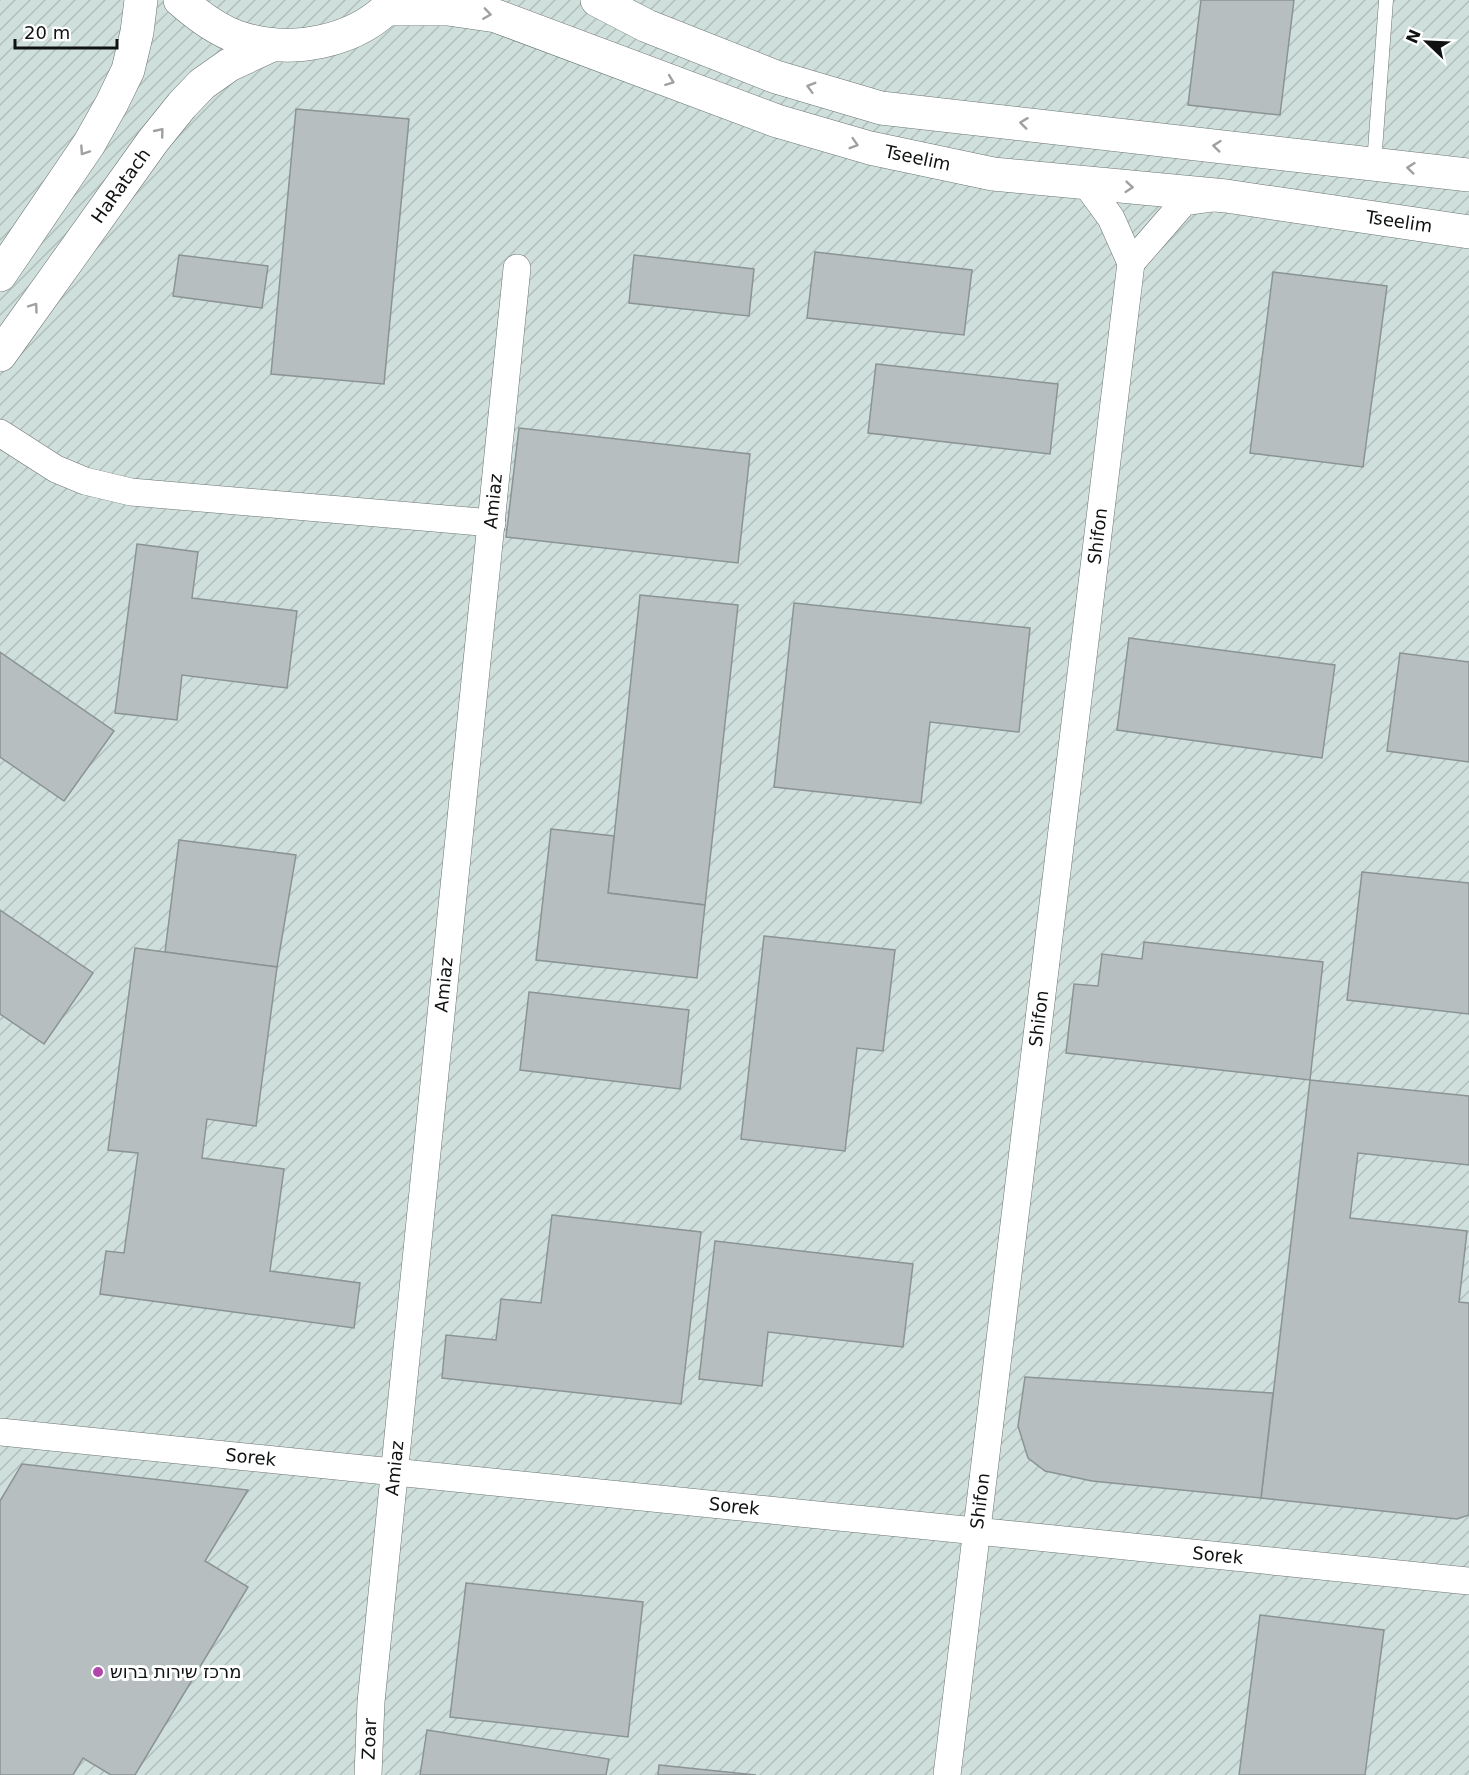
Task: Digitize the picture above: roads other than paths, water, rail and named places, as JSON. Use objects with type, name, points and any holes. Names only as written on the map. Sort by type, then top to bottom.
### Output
[{"type":"street","points":[[0,275],[89,144],[112,103],[128,70],[137,32],[141,0]]},
{"type":"street","points":[[180,0],[206,22],[237,37],[272,45],[302,45],[333,39],[361,27],[391,5]]},
{"type":"street","points":[[597,0],[647,26],[776,77],[881,108],[1469,175]]},
{"type":"street","name":"Tseelim","points":[[391,5],[448,9],[496,16],[777,121],[870,148],[993,174],[1226,196],[1469,232]]},
{"type":"street","name":"HaRatach","points":[[0,355],[153,141],[182,105],[202,84],[229,65],[272,45]]},
{"type":"street","points":[[993,174],[1086,184],[1111,218],[1131,263],[1184,202],[1226,196]]},
{"type":"street","name":"Shifon","points":[[947,1775],[1131,263]]},
{"type":"street","name":"Amiaz","points":[[371,1702],[517,268]]},
{"type":"street","points":[[0,432],[56,469],[85,481],[131,492],[492,523]]},
{"type":"street","name":"Sorek","points":[[0,1432],[1469,1581]]},
{"type":"street","name":"Zoar","points":[[368,1775],[371,1702]]},
{"type":"lane","points":[[1374,164],[1386,0]]},
{"type":"place","name":"מרכז שירות ברוש","points":[[98,1672]]}]
